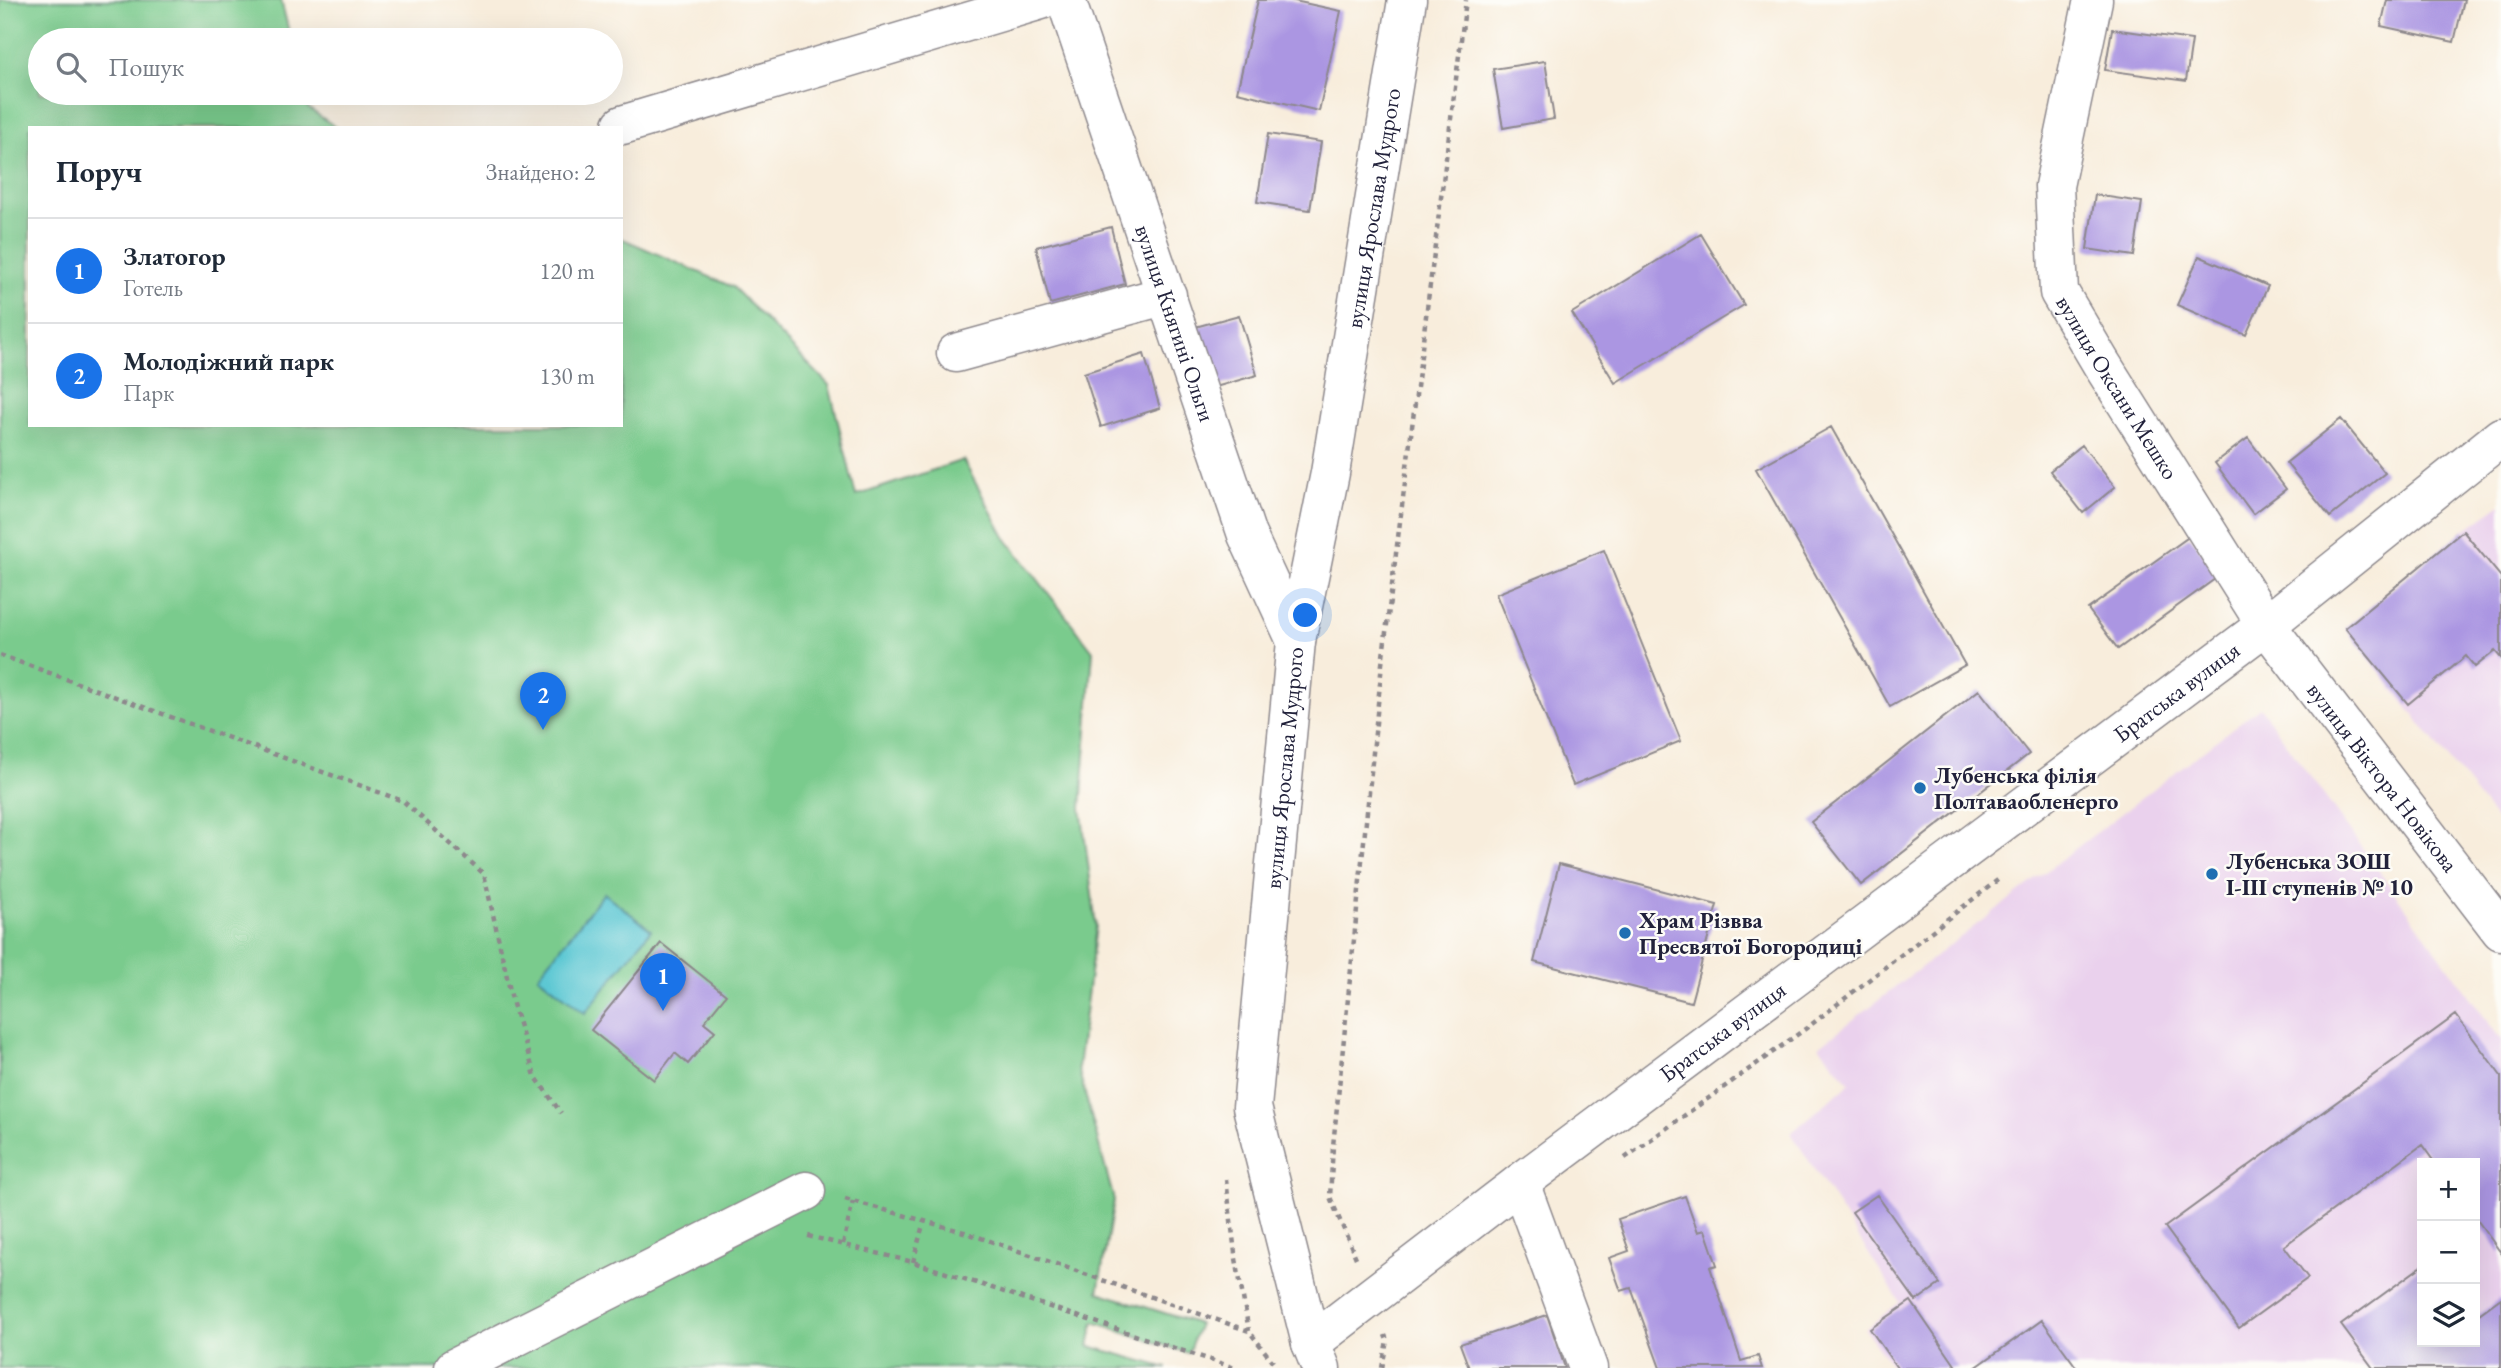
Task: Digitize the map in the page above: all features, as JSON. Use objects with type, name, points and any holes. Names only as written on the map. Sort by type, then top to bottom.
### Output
[{"type":"street","points":[[622,125],[1041,0]]},
{"type":"street","name":"вулиця Княгині Ольги","points":[[1066,0],[1247,536],[1296,641]]},
{"type":"street","name":"вулиця Ярослава Мудрого","points":[[1316,1355],[1252,1107],[1296,641],[1330,473],[1407,0]]},
{"type":"street","name":"вулиця Оксани Мешко","points":[[2093,0],[2054,186],[2059,292],[2266,625]]},
{"type":"street","points":[[956,354],[1167,295]]},
{"type":"street","name":"Братська вулиця","points":[[1316,1355],[1373,1296],[2266,625],[2501,437]]},
{"type":"street","name":"вулиця Віктора Новікова","points":[[2266,625],[2501,931]]},
{"type":"street","points":[[1520,1183],[1588,1368]]},
{"type":"street","points":[[454,1368],[806,1191]]},
{"type":"path","points":[[1382,1368],[1387,1340],[1373,1296],[1331,1197],[1333,1146],[1382,664],[1466,0]]},
{"type":"path","points":[[0,654],[403,801],[484,874],[513,1004],[531,1064],[535,1076],[562,1113]]},
{"type":"path","points":[[1224,1168],[1249,1331],[1277,1368]]},
{"type":"path","points":[[806,1191],[853,1201],[964,1232],[1249,1331]]},
{"type":"path","points":[[843,1244],[853,1201]]},
{"type":"path","points":[[913,1262],[925,1221]]},
{"type":"path","points":[[806,1236],[913,1262],[1235,1368]]},
{"type":"shaded area","points":[[2501,504],[2501,826],[2345,628],[2463,531]]},
{"type":"shaded area","name":"Лубенська ЗОШ І-ІІІ ступенів № 10","points":[[2260,707],[2501,1040],[2501,1368],[1893,1368],[1865,1329],[1900,1302],[1791,1133],[1850,1083],[1819,1046]]},
{"type":"green space","points":[[0,0],[281,0],[288,28],[28,28],[28,105],[307,105],[334,126],[28,126],[28,427],[623,427],[623,239],[733,287],[829,385],[856,496],[963,460],[1005,537],[1093,651],[1081,808],[1096,926],[1078,1068],[1114,1200],[1098,1292],[1199,1324],[1188,1353],[1094,1322],[1089,1346],[1167,1368],[0,1368]]},
{"type":"water","points":[[604,893],[651,930],[585,1013],[538,976]]},
{"type":"building","points":[[1258,0],[1290,0],[1341,11],[1319,111],[1237,92]]},
{"type":"building","points":[[2387,0],[2464,0],[2454,42],[2381,26]]},
{"type":"building","points":[[2112,29],[2192,40],[2186,81],[2105,70]]},
{"type":"building","points":[[1545,61],[1554,119],[1503,128],[1493,69]]},
{"type":"building","points":[[1268,134],[1321,142],[1310,210],[1257,202]]},
{"type":"building","points":[[2095,195],[2142,202],[2134,256],[2087,249]]},
{"type":"building","points":[[1111,227],[1125,284],[1050,304],[1036,247]]},
{"type":"building","points":[[1701,234],[1744,305],[1615,383],[1572,313]]},
{"type":"building","points":[[2199,256],[2268,286],[2246,335],[2177,305]]},
{"type":"building","points":[[1239,315],[1257,375],[1205,390],[1188,329]]},
{"type":"building","points":[[1144,354],[1160,408],[1101,427],[1084,373]]},
{"type":"building","points":[[2341,419],[2385,473],[2330,517],[2286,463]]},
{"type":"building","points":[[1831,427],[1965,665],[1890,707],[1756,469]]},
{"type":"building","points":[[2248,438],[2286,489],[2253,514],[2215,463]]},
{"type":"building","points":[[2082,445],[2115,487],[2083,513],[2050,471]]},
{"type":"building","points":[[2463,531],[2501,577],[2501,658],[2495,651],[2475,667],[2466,656],[2408,704],[2345,628]]},
{"type":"building","points":[[2190,536],[2219,576],[2118,649],[2088,609]]},
{"type":"building","points":[[1604,550],[1681,741],[1573,785],[1496,594]]},
{"type":"building","name":"Лубенська філія Полтаваобленерго","points":[[1979,690],[2029,754],[1861,885],[1811,822]]},
{"type":"building","name":"Храм Різвва Пресвятої Богородиці","points":[[1559,864],[1717,905],[1691,1002],[1534,962]]},
{"type":"building","points":[[661,943],[726,995],[704,1022],[715,1031],[688,1064],[675,1053],[654,1080],[591,1030]]},
{"type":"building","points":[[2456,1015],[2501,1076],[2501,1253],[2480,1224],[2480,1158],[2431,1158],[2422,1145],[2284,1246],[2308,1278],[2239,1328],[2165,1227]]},
{"type":"building","points":[[1877,1195],[1940,1284],[1916,1301],[1852,1212]]},
{"type":"building","points":[[1685,1196],[1698,1232],[1705,1230],[1717,1265],[1710,1267],[1741,1361],[1758,1356],[1762,1368],[1660,1368],[1631,1288],[1621,1291],[1609,1258],[1629,1251],[1618,1219]]},
{"type":"building","points":[[2417,1270],[2417,1347],[2480,1347],[2480,1313],[2501,1298],[2501,1368],[2373,1368],[2341,1325]]},
{"type":"building","points":[[1911,1301],[1957,1368],[1897,1368],[1870,1329]]},
{"type":"building","points":[[1547,1315],[1565,1368],[1469,1368],[1460,1344]]},
{"type":"building","points":[[2042,1320],[2077,1368],[1975,1368]]},
{"type":"place","name":"Молодіжний парк","points":[[543,730]]},
{"type":"place","name":"Лубенська філія Полтаваобленерго","points":[[1920,788]]},
{"type":"place","name":"Лубенська ЗОШ І-ІІІ ступенів № 10","points":[[2212,874]]},
{"type":"place","name":"Храм Різвва Пресвятої Богородиці","points":[[1625,933]]},
{"type":"place","name":"Златогор","points":[[663,1011]]}]
